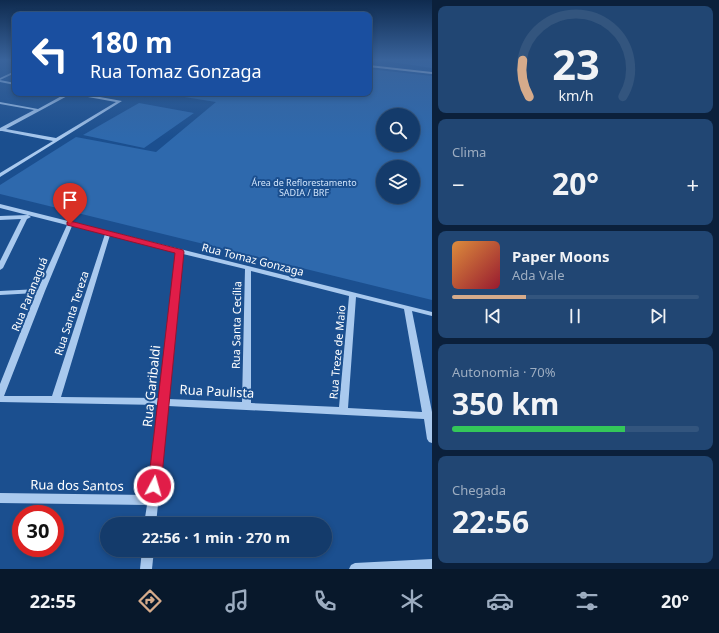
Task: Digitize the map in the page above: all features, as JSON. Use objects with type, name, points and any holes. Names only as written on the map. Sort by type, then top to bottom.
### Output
[{"type":"street","points":[[0,129],[65,96]]},
{"type":"street","points":[[0,175],[120,101],[89,96]]},
{"type":"street","points":[[0,103],[39,110]]},
{"type":"street","points":[[0,129],[57,140]]},
{"type":"street","name":"Rua Tomaz Gonzaga","points":[[0,206],[432,314]]},
{"type":"street","points":[[0,218],[41,216]]},
{"type":"street","points":[[0,268],[25,217]]},
{"type":"street","name":"Rua Paranaguá","points":[[0,395],[40,291],[70,224]]},
{"type":"street","name":"Rua Santa Tereza","points":[[55,400],[108,233]]},
{"type":"street","name":"Rua Garibaldi","points":[[151,517],[180,252]]},
{"type":"street","name":"Rua Santa Cecília","points":[[246,405],[248,268]]},
{"type":"street","points":[[0,292],[40,291]]},
{"type":"street","name":"Rua Treze de Maio","points":[[342,412],[353,294]]},
{"type":"street","points":[[407,307],[430,416],[432,439]]},
{"type":"street","name":"Rua Paulista","points":[[0,399],[246,405],[342,412],[430,416]]},
{"type":"street","name":"Rua dos Santos","points":[[0,498],[153,500]]},
{"type":"street","points":[[146,569],[147,557]]},
{"type":"street","points":[[355,569],[432,565]]},
{"type":"green space","name":"Área de Reflorestamento SADIA / BRF","points":[[372,87],[432,87],[432,300],[0,194],[0,185],[76,137],[156,152],[216,102],[178,96],[372,96]]},
{"type":"green space","points":[[139,103],[194,113],[144,148],[83,135]]},
{"type":"route","points":[[70,224],[180,252],[154,486]]}]
